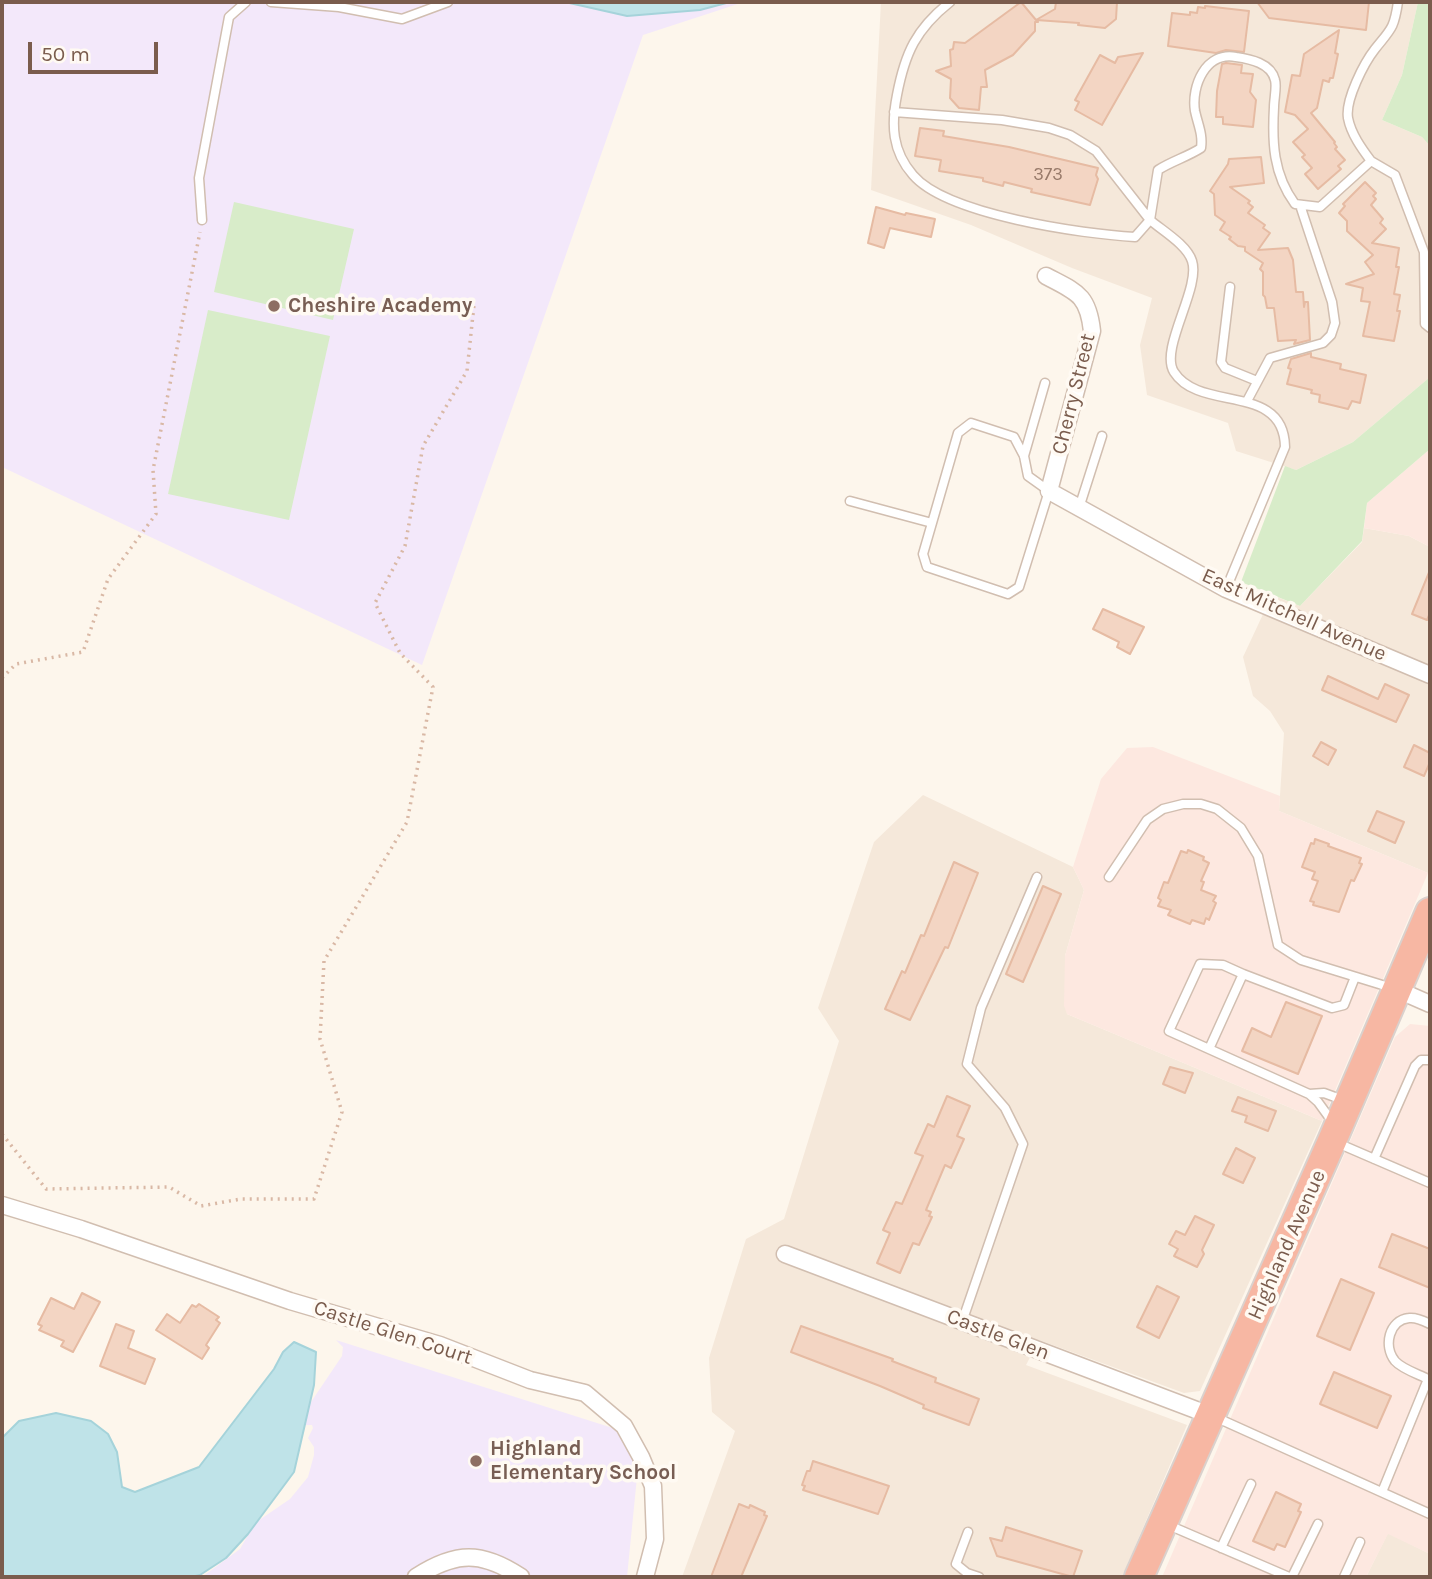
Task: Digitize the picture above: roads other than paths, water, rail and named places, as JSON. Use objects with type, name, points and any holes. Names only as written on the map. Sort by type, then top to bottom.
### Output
[{"type":"highway","name":"Highland Avenue","points":[[1139,1577],[1335,1135],[1430,912]]},
{"type":"street","name":"Cherry Street","points":[[1046,276],[1078,293],[1090,313],[1092,331],[1049,491]]},
{"type":"street","name":"East Mitchell Avenue","points":[[1049,491],[1226,589],[1430,675]]},
{"type":"street","points":[[1398,990],[1430,1004]]},
{"type":"street","name":"Castle Glen Court","points":[[2,1205],[81,1229],[290,1301],[440,1345],[530,1380],[585,1393],[624,1426],[642,1457],[653,1486],[655,1539],[645,1577]]},
{"type":"street","name":"Castle Glen","points":[[785,1254],[1212,1416]]},
{"type":"street","points":[[416,1577],[434,1566],[468,1556],[499,1563],[521,1577]]},
{"type":"lane","points":[[202,220],[199,178],[229,17],[246,2]]},
{"type":"lane","points":[[271,2],[339,7],[402,19],[449,2]]},
{"type":"lane","points":[[950,2],[927,21],[911,45],[901,74],[894,112],[893,133],[900,157],[914,177],[938,194],[987,211],[1093,234],[1135,237],[1150,220],[1158,170],[1201,148],[1203,136],[1195,110],[1196,90],[1202,72],[1213,60],[1231,56],[1266,66],[1275,79],[1273,132],[1276,166],[1284,190],[1295,204],[1320,207],[1371,162]]},
{"type":"lane","points":[[1398,2],[1389,34],[1365,65],[1349,101],[1348,118],[1356,138],[1371,162],[1395,175],[1424,252],[1425,324],[1430,328]]},
{"type":"lane","points":[[894,112],[1002,120],[1049,128],[1070,135],[1096,151],[1150,220],[1184,249],[1193,262],[1192,278],[1171,351],[1172,369],[1183,383],[1200,392],[1247,401],[1271,414],[1284,432],[1284,447],[1226,589]]},
{"type":"lane","points":[[1247,401],[1270,358],[1323,343],[1331,335],[1335,324],[1332,302],[1300,205]]},
{"type":"lane","points":[[1230,287],[1221,362],[1225,368],[1257,382]]},
{"type":"lane","points":[[1024,456],[1045,383]]},
{"type":"lane","points":[[971,422],[1014,437],[1024,456],[1028,476],[1049,491],[1019,587],[1007,594],[928,568],[923,554],[958,433],[971,422]]},
{"type":"lane","points":[[1079,508],[1102,436]]},
{"type":"lane","points":[[850,501],[932,523]]},
{"type":"lane","points":[[1109,877],[1147,820],[1163,809],[1183,804],[1201,804],[1217,809],[1241,828],[1258,856],[1278,945],[1301,960],[1398,990]]},
{"type":"lane","points":[[962,1322],[1023,1144],[1005,1108],[967,1064],[981,1008],[1037,877]]},
{"type":"lane","points":[[1354,977],[1344,1005],[1332,1008],[1223,965],[1200,964],[1169,1031],[1309,1094],[1324,1109],[1335,1135],[1374,1159],[1430,1183]]},
{"type":"lane","points":[[1209,1049],[1243,974]]},
{"type":"lane","points":[[1374,1159],[1415,1066],[1421,1060],[1430,1060]]},
{"type":"lane","points":[[1309,1094],[1324,1093],[1349,1102]]},
{"type":"lane","points":[[1382,1492],[1429,1376],[1398,1364],[1392,1358],[1388,1345],[1391,1332],[1398,1322],[1411,1318],[1430,1324]]},
{"type":"lane","points":[[1212,1416],[1430,1514]]},
{"type":"lane","points":[[1221,1548],[1251,1484]]},
{"type":"lane","points":[[1164,1523],[1291,1577],[1318,1524]]},
{"type":"lane","points":[[968,1532],[956,1564],[967,1573],[979,1577]]},
{"type":"lane","points":[[1344,1577],[1360,1542]]},
{"type":"water","points":[[565,2],[730,2],[700,10],[627,16]]},
{"type":"water","points":[[294,1342],[316,1352],[314,1385],[294,1472],[248,1534],[226,1558],[200,1575],[191,1577],[2,1577],[2,1438],[19,1421],[56,1413],[91,1421],[108,1434],[117,1452],[122,1487],[135,1492],[199,1467],[274,1369],[283,1352]]},
{"type":"place","name":"Cheshire Academy","points":[[274,306]]},
{"type":"place","name":"Highland Elementary School","points":[[476,1461]]}]
